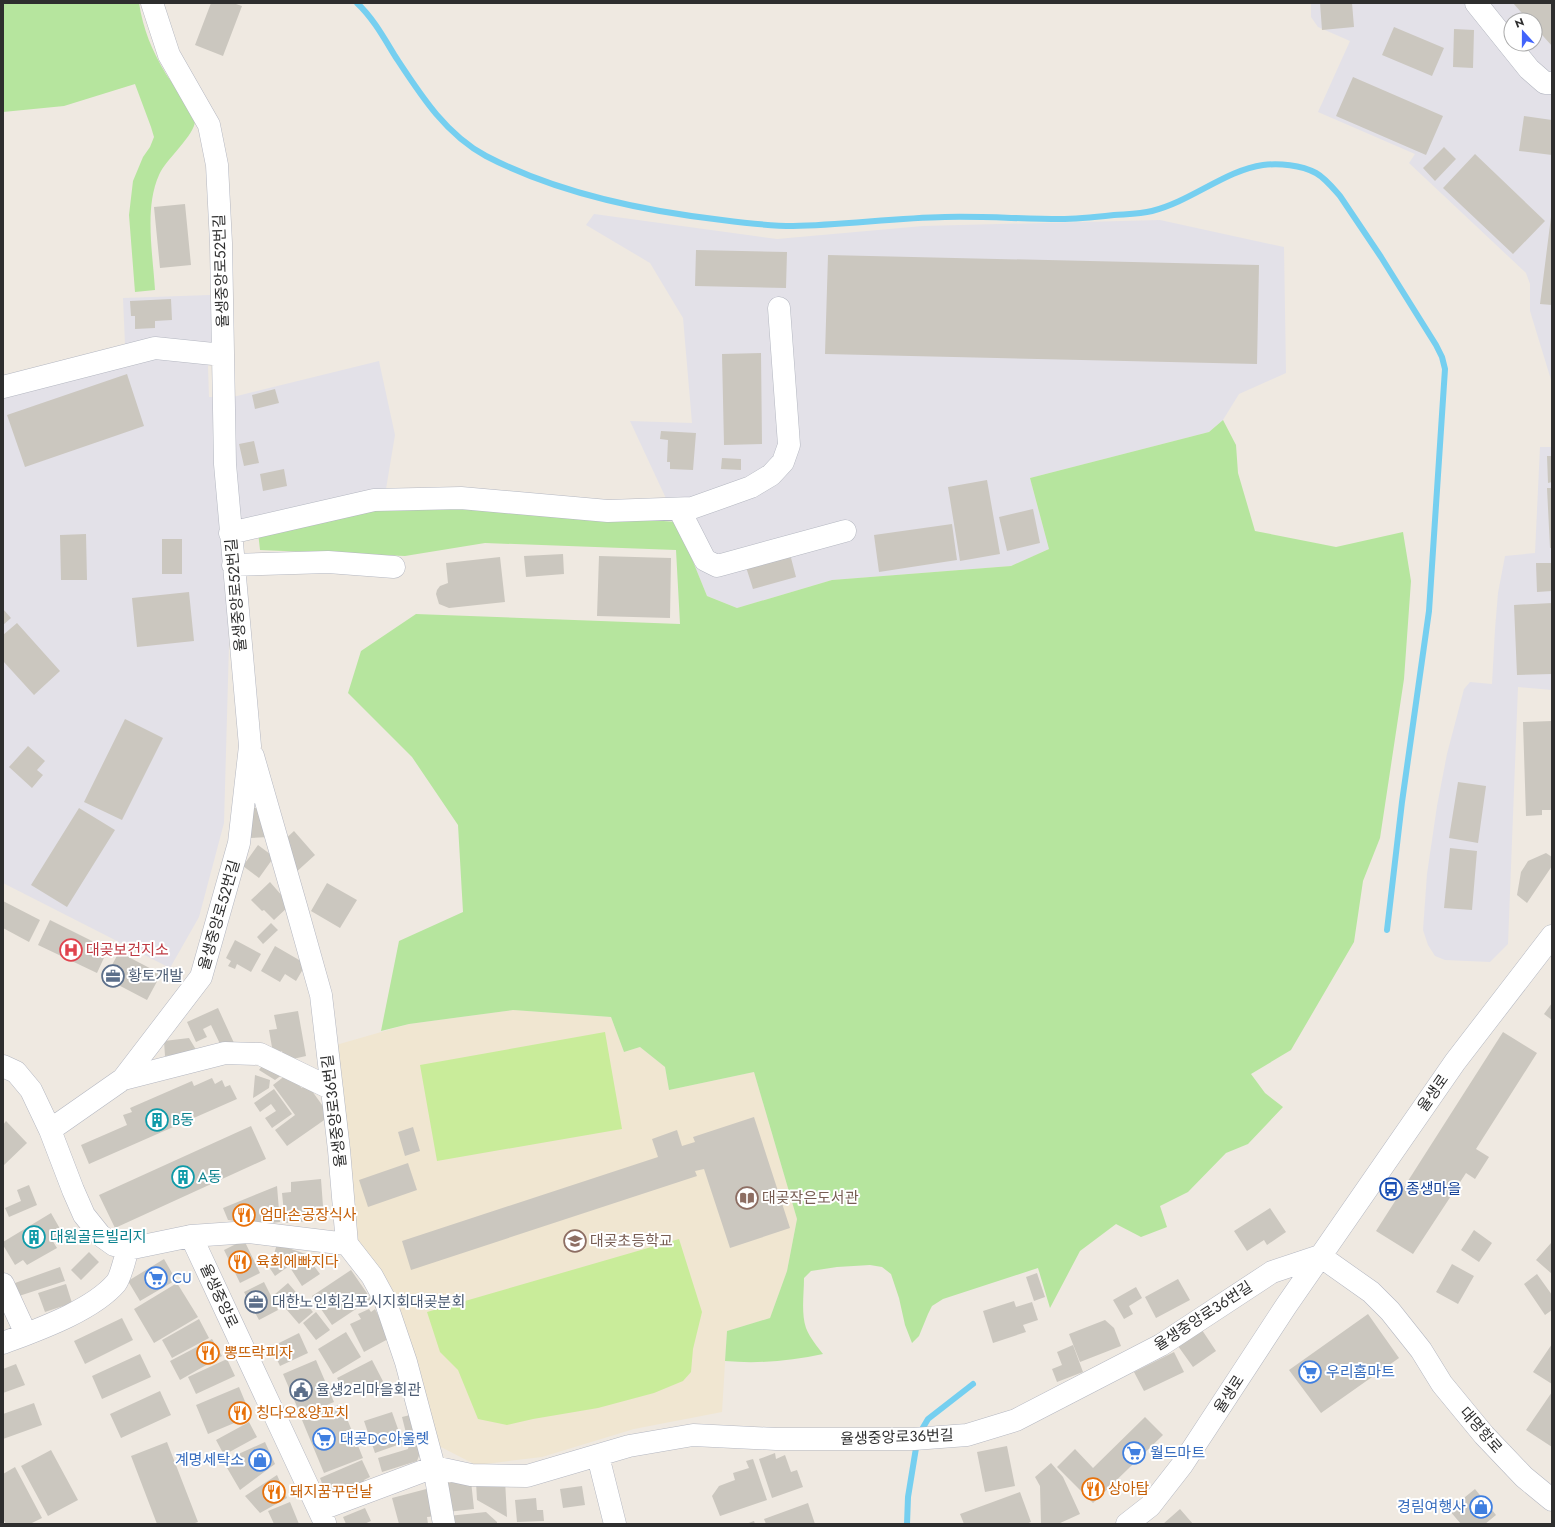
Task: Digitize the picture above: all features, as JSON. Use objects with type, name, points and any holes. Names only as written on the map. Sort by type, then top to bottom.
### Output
[{"type":"street","name":"율생중앙로52번길","points":[[50,1130],[123,1079],[201,977],[239,843],[250,746],[225,464],[221,242],[217,165],[209,125],[169,55],[152,3]]},
{"type":"street","points":[[1476,3],[1529,69],[1545,83],[1552,83]]},
{"type":"street","points":[[230,533],[374,500],[461,498],[608,511],[679,509],[692,508],[751,487],[771,475],[783,462],[789,445],[779,308]]},
{"type":"street","points":[[3,387],[155,348],[223,355]]},
{"type":"street","points":[[679,509],[705,560],[718,566],[845,531]]},
{"type":"street","points":[[233,564],[328,562],[394,567]]},
{"type":"street","name":"율생중앙로36번길","points":[[250,746],[320,995],[339,1150],[347,1244]]},
{"type":"street","name":"율생로","points":[[1127,1524],[1150,1506],[1182,1465],[1286,1306],[1455,1062],[1552,936]]},
{"type":"street","points":[[123,1079],[225,1053],[260,1054],[332,1089]]},
{"type":"street","points":[[3,1066],[16,1072],[31,1090],[50,1130],[70,1184],[84,1215],[100,1235],[114,1245],[128,1249],[191,1236],[249,1232],[347,1244],[372,1276],[385,1300],[406,1362],[434,1467],[444,1524]]},
{"type":"street","name":"율생중앙로","points":[[191,1236],[322,1517]]},
{"type":"street","points":[[3,1343],[93,1303],[117,1282],[128,1249]]},
{"type":"street","name":"율생중앙로36번길","points":[[434,1467],[471,1475],[527,1476],[629,1446],[693,1435],[776,1439],[914,1439],[967,1435],[1016,1420],[1161,1346],[1272,1272],[1320,1256]]},
{"type":"street","name":"대명항로","points":[[1320,1256],[1371,1292],[1390,1311],[1421,1350],[1442,1384],[1484,1435],[1524,1477],[1552,1500]]},
{"type":"street","points":[[3,1284],[26,1334]]},
{"type":"street","points":[[598,1456],[614,1524]]},
{"type":"street","points":[[322,1517],[434,1467]]},
{"type":"shaded area","points":[[1311,3],[1552,3],[1552,383],[1530,311],[1530,284],[1526,273],[1409,163],[1415,154],[1318,112],[1350,41],[1318,27],[1311,17]]},
{"type":"shaded area","points":[[594,214],[777,239],[923,226],[1160,220],[1284,247],[1286,373],[1239,394],[1223,420],[1209,432],[1030,478],[1049,549],[1011,566],[832,580],[737,608],[707,596],[677,522],[630,421],[692,423],[683,318],[650,263],[586,225]]},
{"type":"shaded area","points":[[210,295],[213,341],[208,367],[209,397],[233,397],[379,361],[395,435],[386,489],[256,519],[219,525],[227,583],[229,645],[224,823],[199,917],[170,968],[3,883],[3,376],[125,345],[123,298]]},
{"type":"shaded area","points":[[1540,447],[1552,447],[1552,690],[1518,687],[1508,944],[1490,962],[1445,960],[1435,956],[1428,945],[1423,930],[1427,874],[1437,806],[1447,754],[1464,689],[1470,682],[1492,684],[1498,593],[1505,556],[1535,553]]},
{"type":"shaded area","name":"대곶초등학교","points":[[513,1010],[611,1017],[624,1052],[640,1047],[665,1067],[669,1090],[754,1072],[797,1219],[787,1271],[770,1318],[727,1331],[722,1412],[634,1429],[542,1457],[476,1465],[439,1446],[356,1238],[336,1045],[409,1024]]},
{"type":"green space","points":[[3,3],[139,3],[146,31],[156,57],[191,109],[195,120],[194,126],[186,140],[162,169],[154,188],[151,217],[151,247],[155,290],[135,292],[129,215],[133,181],[143,157],[150,147],[154,137],[135,84],[64,106],[3,112]]},
{"type":"green space","points":[[1223,420],[1236,445],[1238,473],[1255,531],[1336,547],[1403,532],[1411,581],[1404,679],[1380,838],[1363,881],[1354,942],[1291,1050],[1251,1074],[1265,1093],[1283,1107],[1248,1144],[1226,1153],[1188,1192],[1160,1206],[1167,1227],[1141,1237],[1116,1224],[1080,1251],[1050,1308],[1038,1268],[943,1299],[932,1306],[919,1336],[912,1343],[905,1325],[899,1298],[891,1274],[882,1267],[870,1265],[837,1267],[811,1271],[804,1278],[804,1322],[808,1332],[823,1354],[774,1361],[725,1361],[727,1331],[770,1318],[787,1271],[797,1219],[754,1072],[669,1090],[665,1067],[640,1047],[624,1052],[611,1017],[513,1010],[409,1024],[381,1031],[399,941],[463,912],[458,825],[412,757],[348,693],[361,651],[416,614],[680,624],[676,550],[485,543],[405,556],[260,550],[258,532],[372,505],[483,508],[677,522],[707,596],[737,608],[832,580],[1011,566],[1049,549],[1030,478],[1209,432]]},
{"type":"green space","points":[[605,1032],[622,1129],[437,1161],[420,1065]]},
{"type":"green space","points":[[679,1239],[702,1312],[693,1349],[691,1372],[683,1381],[654,1393],[598,1408],[507,1425],[478,1419],[458,1370],[440,1352],[427,1312]]},
{"type":"building","points":[[211,3],[233,3],[242,6],[223,56],[195,45]]},
{"type":"building","points":[[1320,3],[1352,3],[1354,27],[1322,30]]},
{"type":"building","points":[[1513,3],[1552,3],[1552,46],[1543,36],[1543,12],[1521,12]]},
{"type":"building","points":[[1394,27],[1444,48],[1432,76],[1382,55]]},
{"type":"building","points":[[1454,29],[1474,30],[1473,68],[1453,67]]},
{"type":"building","points":[[1353,77],[1443,116],[1426,155],[1336,116]]},
{"type":"building","points":[[1524,116],[1552,120],[1552,155],[1519,151]]},
{"type":"building","points":[[1444,147],[1456,159],[1435,181],[1423,168]]},
{"type":"building","points":[[1475,154],[1545,221],[1513,254],[1443,188]]},
{"type":"building","points":[[185,204],[191,265],[160,268],[154,207]]},
{"type":"building","points":[[1552,217],[1552,305],[1540,304]]},
{"type":"building","points":[[696,250],[787,252],[786,288],[695,286]]},
{"type":"building","points":[[828,255],[1259,265],[1257,364],[825,354]]},
{"type":"building","points":[[171,299],[172,320],[155,321],[155,328],[135,329],[135,316],[131,316],[130,301]]},
{"type":"building","points":[[761,353],[762,444],[724,445],[722,354]]},
{"type":"building","points":[[127,374],[144,426],[25,467],[7,415]]},
{"type":"building","points":[[275,389],[279,403],[255,409],[252,395]]},
{"type":"building","points":[[661,431],[696,433],[693,470],[670,469],[670,462],[667,462],[668,440],[660,439]]},
{"type":"building","points":[[254,441],[259,463],[244,466],[239,444]]},
{"type":"building","points":[[1547,456],[1552,456],[1552,482],[1548,483]]},
{"type":"building","points":[[722,458],[741,459],[741,470],[721,469]]},
{"type":"building","points":[[284,469],[287,486],[263,491],[260,474]]},
{"type":"building","points":[[987,480],[1000,554],[960,561],[948,487]]},
{"type":"building","points":[[1547,488],[1552,488],[1552,548],[1550,548]]},
{"type":"building","points":[[1033,509],[1040,543],[1007,551],[999,517]]},
{"type":"building","points":[[952,524],[957,560],[879,572],[874,535]]},
{"type":"building","points":[[86,534],[87,580],[61,580],[60,535]]},
{"type":"building","points":[[162,539],[182,539],[182,574],[162,574]]},
{"type":"building","points":[[563,554],[564,574],[526,577],[524,556]]},
{"type":"building","points":[[790,554],[796,577],[753,589],[746,567]]},
{"type":"building","points":[[599,556],[671,558],[670,618],[597,616]]},
{"type":"building","points":[[500,557],[505,602],[449,608],[439,604],[436,594],[437,590],[440,586],[448,583],[446,563]]},
{"type":"building","points":[[1536,563],[1552,563],[1552,591],[1537,592]]},
{"type":"building","points":[[189,592],[194,641],[137,647],[132,598]]},
{"type":"building","points":[[1552,603],[1552,674],[1517,675],[1514,605]]},
{"type":"building","points":[[3,609],[11,618],[3,625]]},
{"type":"building","points":[[17,623],[60,671],[34,695],[3,661],[3,635]]},
{"type":"building","points":[[125,719],[163,738],[122,820],[84,802]]},
{"type":"building","points":[[1552,721],[1552,810],[1542,810],[1542,815],[1526,816],[1523,722]]},
{"type":"building","points":[[28,746],[45,761],[37,770],[43,775],[32,788],[9,767]]},
{"type":"building","points":[[1458,782],[1486,786],[1478,843],[1449,838]]},
{"type":"building","points":[[79,808],[115,830],[67,907],[31,885]]},
{"type":"building","points":[[251,808],[263,808],[269,837],[250,838]]},
{"type":"building","points":[[294,831],[315,855],[294,874],[281,843]]},
{"type":"building","points":[[258,845],[274,857],[259,878],[243,866]]},
{"type":"building","points":[[1450,848],[1477,851],[1472,910],[1444,908]]},
{"type":"building","points":[[1546,853],[1552,857],[1552,866],[1527,903],[1517,895],[1521,872],[1528,861]]},
{"type":"building","points":[[270,882],[290,905],[274,920],[251,900]]},
{"type":"building","points":[[327,883],[357,900],[340,928],[311,911]]},
{"type":"building","points":[[3,901],[40,920],[29,942],[3,928]]},
{"type":"building","points":[[50,920],[108,949],[97,973],[38,945]]},
{"type":"building","points":[[271,923],[278,930],[263,944],[257,937]]},
{"type":"building","points":[[235,940],[261,954],[251,972],[237,964],[235,969],[228,966],[231,961],[226,958]]},
{"type":"building","points":[[275,946],[306,964],[296,981],[285,974],[280,982],[261,971]]},
{"type":"building","points":[[119,952],[161,974],[147,1000],[105,978]]},
{"type":"building","points":[[1552,1003],[1552,1020],[1544,1014]]},
{"type":"building","points":[[218,1008],[234,1043],[222,1048],[211,1025],[203,1029],[207,1037],[196,1042],[187,1022]]},
{"type":"building","points":[[298,1011],[306,1056],[284,1061],[282,1051],[273,1053],[269,1030],[277,1029],[274,1015]]},
{"type":"building","points":[[1503,1032],[1537,1053],[1476,1149],[1489,1157],[1475,1179],[1466,1173],[1413,1254],[1376,1231]]},
{"type":"building","points":[[189,1038],[198,1053],[165,1056],[164,1041]]},
{"type":"building","points":[[266,1060],[286,1072],[275,1080],[259,1070]]},
{"type":"building","points":[[255,1075],[270,1080],[269,1088],[253,1098]]},
{"type":"building","points":[[286,1075],[302,1088],[307,1084],[330,1116],[287,1146],[275,1130],[295,1115],[273,1085]]},
{"type":"building","name":"B동","points":[[212,1078],[215,1084],[222,1080],[225,1087],[230,1085],[237,1099],[89,1164],[81,1145],[127,1125],[123,1115],[132,1112],[130,1108],[192,1081],[194,1086]]},
{"type":"building","points":[[274,1089],[292,1114],[272,1128],[265,1118],[276,1111],[271,1104],[260,1112],[254,1103]]},
{"type":"building","points":[[754,1117],[790,1228],[730,1248],[704,1169],[695,1171],[697,1176],[411,1270],[402,1241],[658,1157],[652,1139],[677,1130],[682,1146],[695,1142],[693,1137]]},
{"type":"building","points":[[6,1121],[27,1143],[3,1166],[3,1125]]},
{"type":"building","name":"A동","points":[[251,1126],[266,1159],[115,1228],[99,1195]]},
{"type":"building","points":[[413,1127],[420,1151],[405,1156],[398,1132]]},
{"type":"building","points":[[408,1163],[417,1190],[368,1207],[359,1180]]},
{"type":"building","points":[[321,1179],[324,1220],[285,1223],[282,1193],[291,1192],[291,1182]]},
{"type":"building","points":[[29,1185],[37,1205],[9,1217],[5,1208],[21,1201],[17,1190]]},
{"type":"building","points":[[277,1186],[280,1222],[261,1224],[228,1220],[223,1208]]},
{"type":"building","points":[[1270,1208],[1286,1232],[1267,1245],[1264,1240],[1247,1251],[1234,1231]]},
{"type":"building","name":"대원골든빌리지","points":[[51,1213],[63,1234],[52,1240],[57,1248],[27,1265],[23,1260],[15,1265],[3,1245],[3,1242]]},
{"type":"building","points":[[1474,1230],[1492,1243],[1479,1262],[1461,1250]]},
{"type":"building","points":[[244,1240],[260,1273],[240,1283],[224,1250]]},
{"type":"building","points":[[1552,1243],[1552,1274],[1536,1260]]},
{"type":"building","points":[[277,1244],[317,1258],[314,1266],[320,1274],[302,1286],[289,1266],[275,1276],[265,1261],[274,1254]]},
{"type":"building","points":[[89,1252],[99,1262],[81,1280],[71,1270]]},
{"type":"building","points":[[164,1259],[176,1280],[140,1301],[128,1281]]},
{"type":"building","points":[[1452,1264],[1474,1276],[1458,1304],[1436,1292]]},
{"type":"building","points":[[60,1267],[65,1281],[19,1296],[15,1283]]},
{"type":"building","points":[[351,1270],[371,1299],[332,1325],[312,1296]]},
{"type":"building","points":[[1037,1273],[1045,1297],[1034,1301],[1026,1277]]},
{"type":"building","points":[[1537,1274],[1552,1295],[1552,1310],[1545,1315],[1524,1284]]},
{"type":"building","points":[[1178,1279],[1190,1300],[1156,1318],[1145,1297]]},
{"type":"building","points":[[264,1282],[278,1310],[259,1320],[244,1292]]},
{"type":"building","points":[[177,1283],[198,1317],[154,1343],[134,1309]]},
{"type":"building","points":[[288,1283],[313,1312],[299,1324],[274,1295]]},
{"type":"building","points":[[66,1284],[72,1303],[45,1312],[38,1293]]},
{"type":"building","points":[[1136,1287],[1142,1298],[1129,1306],[1133,1314],[1124,1319],[1113,1300]]},
{"type":"building","points":[[1014,1301],[1016,1307],[1032,1302],[1038,1320],[1023,1325],[1026,1332],[993,1343],[983,1311]]},
{"type":"building","points":[[369,1309],[371,1312],[375,1309],[390,1338],[364,1352],[350,1324],[361,1319],[358,1314]]},
{"type":"building","points":[[316,1312],[330,1330],[316,1340],[303,1323]]},
{"type":"building","points":[[1368,1314],[1399,1358],[1321,1413],[1289,1370]]},
{"type":"building","points":[[122,1318],[133,1340],[85,1364],[74,1341]]},
{"type":"building","points":[[199,1319],[209,1338],[172,1358],[162,1340]]},
{"type":"building","points":[[1105,1320],[1114,1328],[1121,1346],[1080,1362],[1069,1334]]},
{"type":"building","points":[[1202,1330],[1216,1351],[1193,1367],[1178,1346]]},
{"type":"building","points":[[346,1332],[361,1357],[333,1374],[318,1349]]},
{"type":"building","points":[[299,1333],[308,1353],[280,1366],[271,1347]]},
{"type":"building","points":[[212,1339],[222,1356],[180,1380],[170,1361]]},
{"type":"building","points":[[1552,1344],[1552,1384],[1533,1372]]},
{"type":"building","points":[[1073,1345],[1083,1372],[1057,1382],[1052,1369],[1062,1365],[1057,1352]]},
{"type":"building","points":[[1174,1352],[1184,1372],[1144,1391],[1134,1372]]},
{"type":"building","points":[[140,1354],[151,1377],[102,1399],[92,1376]]},
{"type":"building","points":[[227,1359],[235,1376],[196,1394],[188,1377]]},
{"type":"building","points":[[316,1360],[334,1402],[301,1416],[283,1374]]},
{"type":"building","points":[[372,1360],[386,1387],[372,1393],[368,1385],[347,1396],[337,1378]]},
{"type":"building","points":[[16,1364],[25,1385],[3,1393],[3,1369]]},
{"type":"building","points":[[239,1387],[251,1416],[208,1434],[196,1405]]},
{"type":"building","points":[[160,1391],[171,1415],[121,1438],[110,1414]]},
{"type":"building","points":[[1552,1392],[1552,1447],[1526,1430]]},
{"type":"building","points":[[34,1403],[42,1425],[3,1439],[3,1414]]},
{"type":"building","points":[[341,1404],[363,1458],[324,1473],[302,1420]]},
{"type":"building","points":[[392,1412],[403,1443],[375,1453],[364,1421]]},
{"type":"building","points":[[414,1414],[422,1448],[417,1461],[382,1472],[378,1458],[408,1449],[409,1445],[402,1417]]},
{"type":"building","points":[[1145,1417],[1163,1435],[1093,1503],[1057,1467],[1075,1449],[1093,1468]]},
{"type":"building","points":[[249,1422],[257,1437],[224,1455],[216,1440]]},
{"type":"building","points":[[167,1442],[198,1522],[192,1524],[157,1524],[131,1456]]},
{"type":"building","points":[[265,1442],[275,1464],[240,1490],[223,1461]]},
{"type":"building","points":[[1007,1446],[1015,1486],[985,1492],[977,1452]]},
{"type":"building","points":[[51,1450],[78,1500],[48,1516],[21,1466]]},
{"type":"building","points":[[775,1453],[776,1459],[785,1455],[791,1472],[797,1470],[803,1487],[772,1498],[759,1459]]},
{"type":"building","points":[[753,1459],[767,1500],[720,1516],[712,1496],[719,1486],[735,1480],[733,1473],[749,1468],[746,1461]]},
{"type":"building","points":[[362,1460],[370,1477],[364,1480],[367,1487],[329,1502],[320,1478]]},
{"type":"building","points":[[1051,1463],[1063,1477],[1080,1514],[1058,1524],[1041,1524],[1040,1486],[1035,1477]]},
{"type":"building","points":[[15,1467],[42,1518],[30,1524],[6,1524],[3,1519],[3,1474]]},
{"type":"building","points":[[277,1475],[287,1498],[260,1513],[245,1496]]},
{"type":"building","points":[[505,1480],[507,1517],[477,1500],[476,1482]]},
{"type":"building","points":[[471,1481],[474,1509],[447,1512],[444,1483]]},
{"type":"building","points":[[582,1486],[585,1505],[563,1508],[560,1489]]},
{"type":"building","points":[[434,1487],[438,1516],[427,1517],[428,1524],[399,1524],[392,1498]]},
{"type":"building","points":[[1475,1489],[1496,1515],[1485,1524],[1461,1524],[1449,1510]]},
{"type":"building","points":[[1020,1492],[1031,1522],[1026,1524],[964,1524],[960,1514]]},
{"type":"building","points":[[536,1498],[537,1510],[543,1510],[544,1521],[517,1522],[515,1500]]},
{"type":"building","points":[[290,1502],[299,1524],[274,1524],[268,1511]]},
{"type":"building","points":[[808,1503],[815,1524],[766,1524],[764,1519]]},
{"type":"building","points":[[365,1508],[371,1521],[364,1524],[346,1524],[343,1517]]},
{"type":"building","points":[[1180,1509],[1193,1524],[1163,1524]]},
{"type":"building","points":[[486,1512],[497,1522],[497,1524],[449,1524],[448,1516]]},
{"type":"building","points":[[754,1521],[755,1524],[746,1524]]},
{"type":"waterway","points":[[357,3],[373,22],[414,85],[434,112],[471,147],[513,169],[542,180],[571,190],[631,206],[692,216],[784,226],[945,217],[1074,219],[1152,211],[1180,201],[1235,173],[1263,165],[1276,164],[1297,166],[1310,170],[1326,180],[1340,196],[1381,257],[1436,345],[1442,357],[1445,369],[1429,611],[1402,802],[1387,930]]},
{"type":"waterway","points":[[921,1431],[928,1419],[973,1384]]},
{"type":"waterway","points":[[907,1524],[908,1497],[916,1448]]},
{"type":"place","name":"대곶보건지소","points":[[71,950]]},
{"type":"place","name":"황토개발","points":[[113,976]]},
{"type":"place","name":"B동","points":[[157,1120]]},
{"type":"place","name":"A동","points":[[183,1177]]},
{"type":"place","name":"종생마을","points":[[1391,1189]]},
{"type":"place","name":"대곶작은도서관","points":[[747,1198]]},
{"type":"place","name":"엄마손공장식사","points":[[244,1215]]},
{"type":"place","name":"대원골든빌리지","points":[[34,1237]]},
{"type":"place","name":"대곶초등학교","points":[[575,1241]]},
{"type":"place","name":"육회에빠지다","points":[[240,1262]]},
{"type":"place","name":"CU","points":[[156,1278]]},
{"type":"place","name":"대한노인회김포시지회대곶분회","points":[[256,1302]]},
{"type":"place","name":"뽕뜨락피자","points":[[208,1353]]},
{"type":"place","name":"우리홈마트","points":[[1310,1372]]},
{"type":"place","name":"율생2리마을회관","points":[[301,1390]]},
{"type":"place","name":"칭다오&양꼬치","points":[[240,1413]]},
{"type":"place","name":"대곶DC아울렛","points":[[324,1439]]},
{"type":"place","name":"월드마트","points":[[1134,1453]]},
{"type":"place","name":"계명세탁소","points":[[260,1460]]},
{"type":"place","name":"상아탑","points":[[1093,1489]]},
{"type":"place","name":"돼지꿈꾸던날","points":[[274,1492]]},
{"type":"place","name":"경림여행사","points":[[1481,1507]]}]
